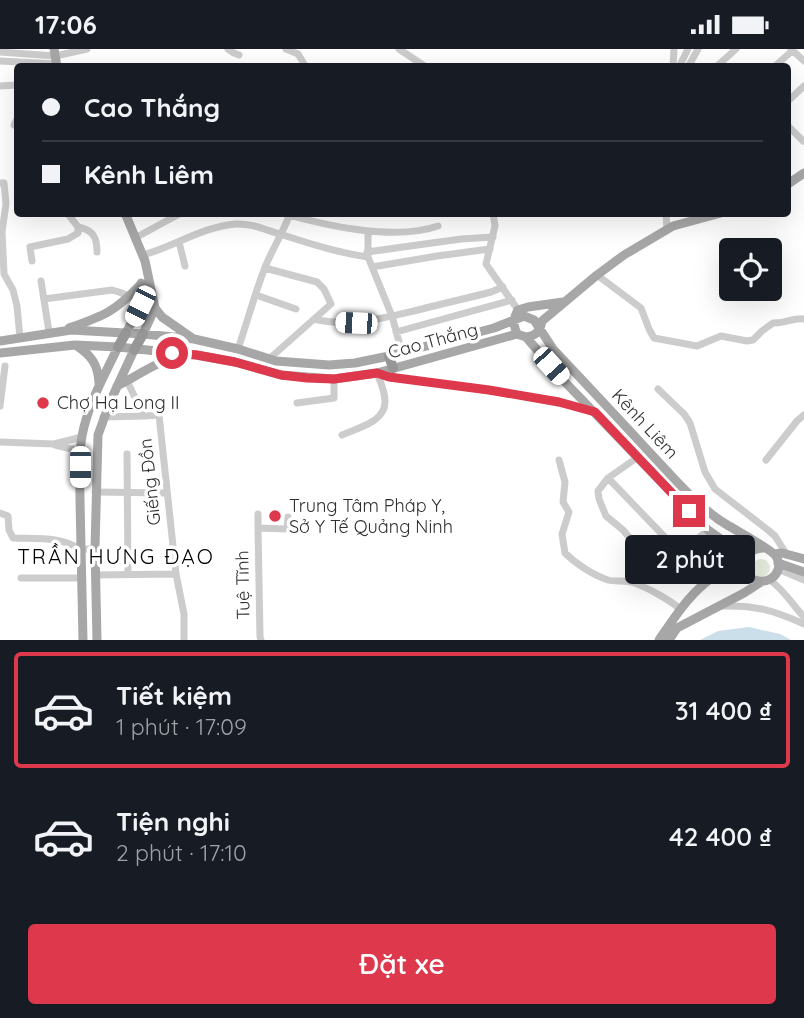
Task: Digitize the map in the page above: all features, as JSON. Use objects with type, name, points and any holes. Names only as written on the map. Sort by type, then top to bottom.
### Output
[{"type":"highway","points":[[118,347],[126,333]]},
{"type":"highway","points":[[134,350],[143,334]]},
{"type":"highway","points":[[389,356],[393,368]]},
{"type":"main road","points":[[127,217],[144,258],[155,308],[162,317],[194,339]]},
{"type":"main road","name":"Cao Thắng","points":[[0,353],[75,345],[118,347],[197,355],[281,375],[334,379],[377,373],[521,336],[533,336],[564,302],[624,255],[673,226],[701,217]]},
{"type":"main road","points":[[126,333],[140,306],[144,258]]},
{"type":"main road","points":[[0,341],[54,332],[104,315],[141,284]]},
{"type":"main road","points":[[521,336],[514,327],[513,320],[523,308],[564,302]]},
{"type":"main road","points":[[143,334],[155,308]]},
{"type":"main road","points":[[523,308],[535,309],[540,314],[541,326]]},
{"type":"main road","points":[[513,320],[524,316],[541,326]]},
{"type":"main road","name":"Cao Thắng","points":[[54,332],[71,330],[194,339],[269,359],[329,365],[355,363],[402,353],[494,328],[513,320]]},
{"type":"main road","name":"Kênh Liêm","points":[[541,326],[553,349],[704,508],[769,551]]},
{"type":"main road","name":"Kênh Liêm","points":[[521,336],[708,530],[745,561]]},
{"type":"main road","points":[[75,345],[89,354],[95,363],[99,385]]},
{"type":"main road","points":[[83,640],[80,451],[88,412],[118,347]]},
{"type":"main road","points":[[97,640],[95,492],[98,435],[103,417],[134,350]]},
{"type":"main road","points":[[117,386],[174,357],[197,355]]},
{"type":"main road","points":[[82,437],[98,435]]},
{"type":"main road","points":[[659,640],[680,609],[707,582],[745,561],[756,549],[804,559]]},
{"type":"main road","points":[[769,551],[778,566],[804,572]]},
{"type":"main road","points":[[745,561],[749,577],[766,581]]},
{"type":"main road","points":[[669,640],[677,628],[766,581],[778,566]]},
{"type":"street","points":[[0,61],[56,59],[87,49]]},
{"type":"street","points":[[228,49],[239,55]]},
{"type":"street","points":[[286,49],[298,54],[304,63]]},
{"type":"street","points":[[399,49],[419,63]]},
{"type":"street","points":[[720,63],[736,49]]},
{"type":"street","points":[[778,63],[791,50],[804,61]]},
{"type":"street","points":[[0,52],[27,51],[56,59]]},
{"type":"street","points":[[791,98],[804,86]]},
{"type":"street","points":[[0,183],[4,183],[6,204],[2,232],[4,274],[17,306],[20,338]]},
{"type":"street","points":[[33,261],[30,247],[73,237],[78,233],[78,227],[71,217]]},
{"type":"street","points":[[135,238],[174,217]]},
{"type":"street","points":[[238,349],[265,268],[282,235],[286,217]]},
{"type":"street","points":[[296,217],[368,232],[424,231],[439,226]]},
{"type":"street","points":[[494,217],[495,226],[486,264],[512,300],[523,308]]},
{"type":"street","points":[[666,217],[667,230]]},
{"type":"street","points":[[144,258],[202,232],[237,224],[250,224],[346,254],[368,255],[461,239],[493,237]]},
{"type":"street","points":[[78,227],[91,231],[96,237],[97,252]]},
{"type":"street","points":[[368,232],[368,255],[392,316],[402,353]]},
{"type":"street","points":[[179,242],[185,266]]},
{"type":"street","points":[[372,267],[490,249]]},
{"type":"street","points":[[265,268],[317,282],[331,304],[269,359]]},
{"type":"street","points":[[597,275],[641,308],[654,338],[697,345],[721,336],[747,341],[753,340],[773,323],[804,319]]},
{"type":"street","points":[[41,281],[54,332]]},
{"type":"street","points":[[314,319],[323,322],[356,323],[503,287]]},
{"type":"street","points":[[44,299],[112,290],[129,296]]},
{"type":"street","points":[[256,295],[296,309]]},
{"type":"street","points":[[396,332],[512,300]]},
{"type":"street","points":[[0,407],[5,366]]},
{"type":"street","points":[[377,373],[559,402],[595,412]]},
{"type":"street","points":[[342,435],[374,420],[383,410],[386,398],[377,373]]},
{"type":"street","points":[[297,403],[334,398],[334,379]]},
{"type":"street","name":"Giếng Đồn","points":[[127,381],[144,416],[159,415],[176,574],[184,614],[184,640]]},
{"type":"street","points":[[658,390],[690,423],[705,472],[715,489],[775,536],[788,555]]},
{"type":"street","points":[[766,460],[786,433],[804,415]]},
{"type":"street","points":[[103,417],[144,416]]},
{"type":"street","points":[[54,445],[82,437]]},
{"type":"street","points":[[0,443],[54,445],[80,451]]},
{"type":"street","points":[[127,454],[128,574]]},
{"type":"street","points":[[638,457],[608,478],[598,491],[600,504],[606,516],[623,530],[660,574],[708,530]]},
{"type":"street","points":[[559,460],[565,482],[563,502],[569,512],[562,534],[565,553],[607,580],[627,581],[664,598],[680,609]]},
{"type":"street","points":[[608,478],[707,582]]},
{"type":"street","points":[[95,492],[167,493]]},
{"type":"street","points":[[0,513],[8,516],[9,530],[13,538],[54,540],[73,544],[81,549],[95,548]]},
{"type":"street","points":[[258,514],[258,528]]},
{"type":"street","name":"Tuệ Tĩnh","points":[[261,640],[258,528],[287,529],[288,517]]},
{"type":"street","points":[[778,566],[804,580]]},
{"type":"street","points":[[95,575],[176,574]]},
{"type":"street","points":[[21,578],[82,578]]},
{"type":"street","points":[[766,581],[783,590],[804,617]]},
{"type":"street","points":[[717,607],[758,607],[804,624]]},
{"type":"shaded area","points":[[757,559],[765,559],[770,568],[768,575],[757,577],[752,572],[752,564]]},
{"type":"water","points":[[749,627],[780,634],[791,640],[700,640],[718,631]]},
{"type":"place","name":"Chợ Hạ Long II","points":[[43,403]]},
{"type":"place","name":"Trung Tâm Pháp Y, Sở Y Tế Quảng Ninh","points":[[275,516]]},
{"type":"district","name":"TRẦN HƯNG ĐẠO","points":[[116,557]]},
{"type":"route","points":[[172,353],[235,362],[281,375],[307,378],[334,379],[377,373],[559,402],[595,412],[689,511]]}]
